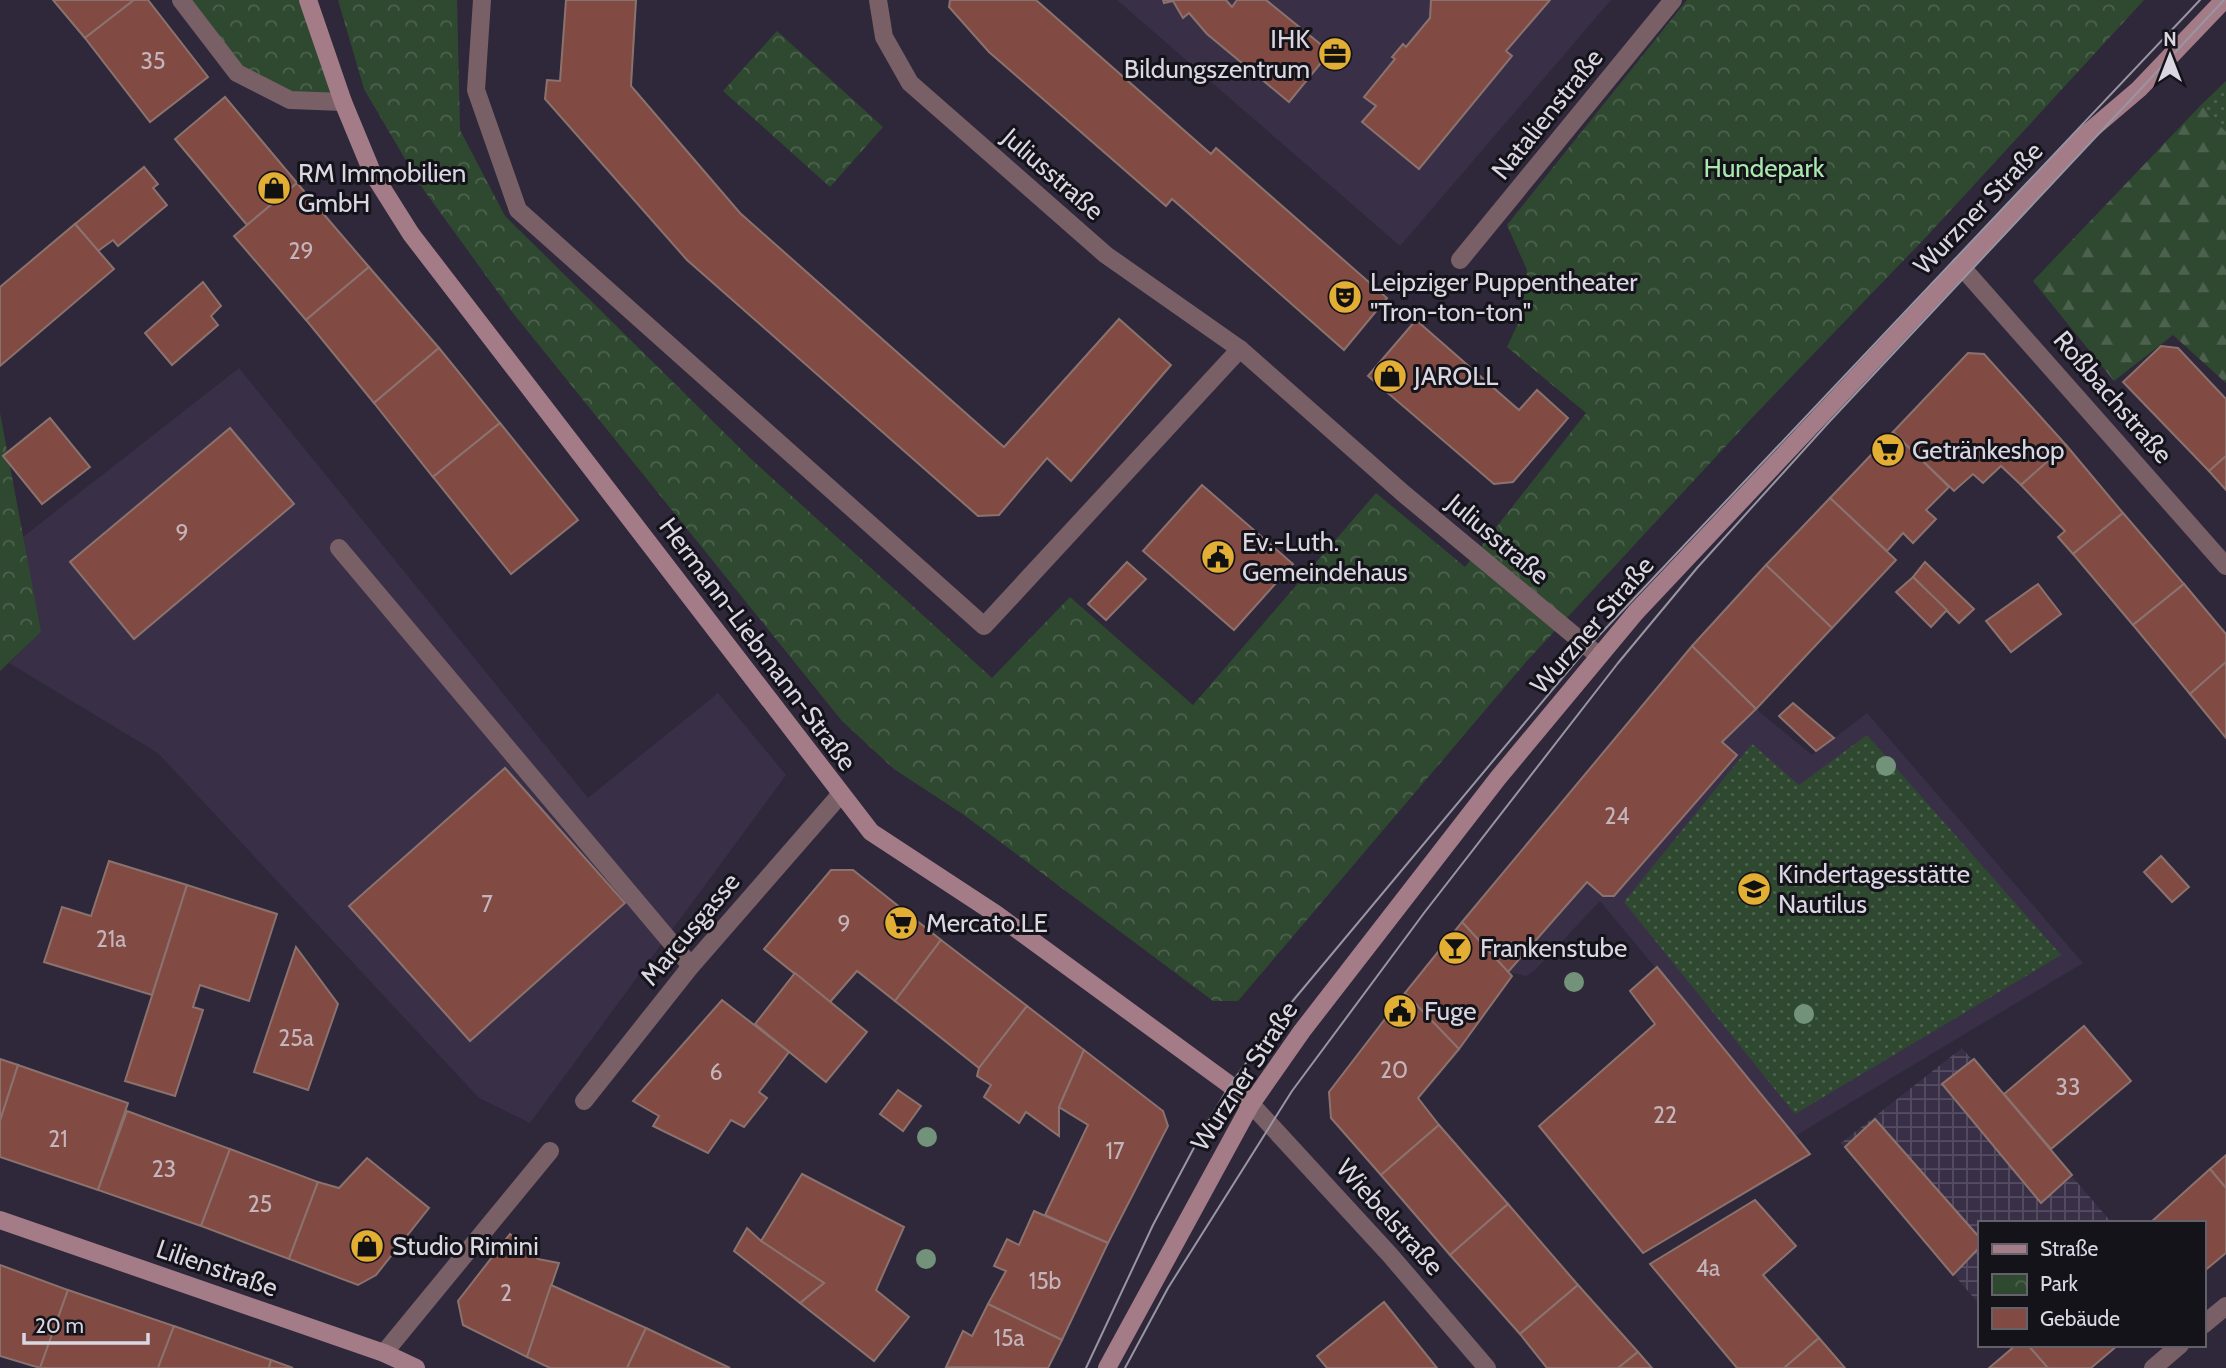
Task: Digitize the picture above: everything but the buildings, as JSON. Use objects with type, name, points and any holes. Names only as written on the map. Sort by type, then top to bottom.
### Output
[{"type":"street","points":[[181,0],[237,73],[290,100],[343,102]]},
{"type":"street","name":"Hermann-Liebmann-Straße","points":[[309,0],[343,102],[372,172],[411,234],[871,832],[996,914],[1230,1085],[1251,1104]]},
{"type":"street","points":[[482,0],[476,90],[518,209],[984,626],[1240,349]]},
{"type":"street","name":"Juliusstraße","points":[[878,0],[884,37],[911,83],[1105,255],[1240,349],[1404,494],[1599,656]]},
{"type":"street","name":"Natalienstraße","points":[[1460,260],[1673,0]]},
{"type":"street","name":"Wurzner Straße","points":[[1107,1368],[1251,1104],[1302,1031],[1414,885],[1599,656],[1658,587],[1960,265],[2085,135],[2138,89],[2224,0]]},
{"type":"street","name":"Roßbachstraße","points":[[1960,265],[2226,566]]},
{"type":"street","points":[[339,548],[691,966]]},
{"type":"street","name":"Marcusgasse","points":[[584,1101],[691,966],[840,795]]},
{"type":"street","name":"Wiebelstraße","points":[[1251,1104],[1390,1255],[1487,1368]]},
{"type":"street","points":[[384,1353],[550,1151]]},
{"type":"street","name":"Lilienstraße","points":[[0,1220],[384,1353],[416,1368]]},
{"type":"street","points":[[2205,1323],[2226,1306]]},
{"type":"street","points":[[2153,1368],[2178,1347]]},
{"type":"shaded area","points":[[1117,0],[1611,0],[1400,246]]},
{"type":"shaded area","points":[[239,368],[588,798],[718,693],[786,775],[530,1123],[479,1098],[158,753],[9,663],[41,632],[14,544]]},
{"type":"shaded area","name":"Kindertagesstätte Nautilus","points":[[1692,646],[1756,709],[1812,755],[1867,713],[2083,963],[1795,1136],[1600,901],[1535,970],[1526,976],[1508,972],[1462,922]]},
{"type":"shaded area","points":[[1962,1048],[2110,1221],[1978,1221],[1978,1303],[1841,1143]]},
{"type":"green space","points":[[181,0],[308,0],[343,102],[290,100],[237,73]]},
{"type":"green space","name":"Hundepark","points":[[338,0],[457,0],[460,130],[505,216],[750,458],[992,678],[1070,597],[1193,705],[1376,493],[1465,567],[1586,413],[1507,347],[1521,317],[1527,270],[1507,225],[1687,0],[2144,0],[1927,236],[1749,421],[1526,662],[1238,1001],[1213,1001],[964,815],[894,769],[842,721],[513,313],[421,186],[364,89]]},
{"type":"green space","points":[[777,31],[883,127],[830,187],[723,91]]},
{"type":"green space","points":[[2226,81],[2226,132],[2201,105]]},
{"type":"green space","points":[[2201,105],[2226,132],[2226,383],[2173,335],[2114,381],[2033,281]]},
{"type":"green space","points":[[0,413],[41,632],[0,671]]},
{"type":"green space","name":"Kindertagesstätte Nautilus","points":[[1867,735],[2061,955],[1795,1114],[1624,902],[1752,744],[1799,785]]},
{"type":"tram line","points":[[1086,1368],[1153,1225],[1206,1125],[1230,1085],[1281,1015],[1588,647],[2200,0]]},
{"type":"tram line","points":[[1125,1368],[1168,1288],[1292,1091],[1424,913],[1618,663],[1697,568],[1829,422],[2224,0]]},
{"type":"place","name":"IHK Bildungszentrum","points":[[1335,54]]},
{"type":"place","name":"RM Immobilien GmbH","points":[[274,188]]},
{"type":"place","name":"Leipziger Puppentheater \"Tron-ton-ton\"","points":[[1345,297]]},
{"type":"place","name":"JAROLL","points":[[1390,376]]},
{"type":"place","name":"Getränkeshop","points":[[1888,450]]},
{"type":"place","name":"Ev.-Luth. Gemeindehaus","points":[[1218,557]]},
{"type":"place","name":"Kindertagesstätte Nautilus","points":[[1754,889]]},
{"type":"place","name":"Mercato.LE","points":[[901,923]]},
{"type":"place","name":"Frankenstube","points":[[1455,948]]},
{"type":"place","name":"Fuge","points":[[1400,1011]]},
{"type":"place","name":"Studio Rimini","points":[[367,1246]]}]
